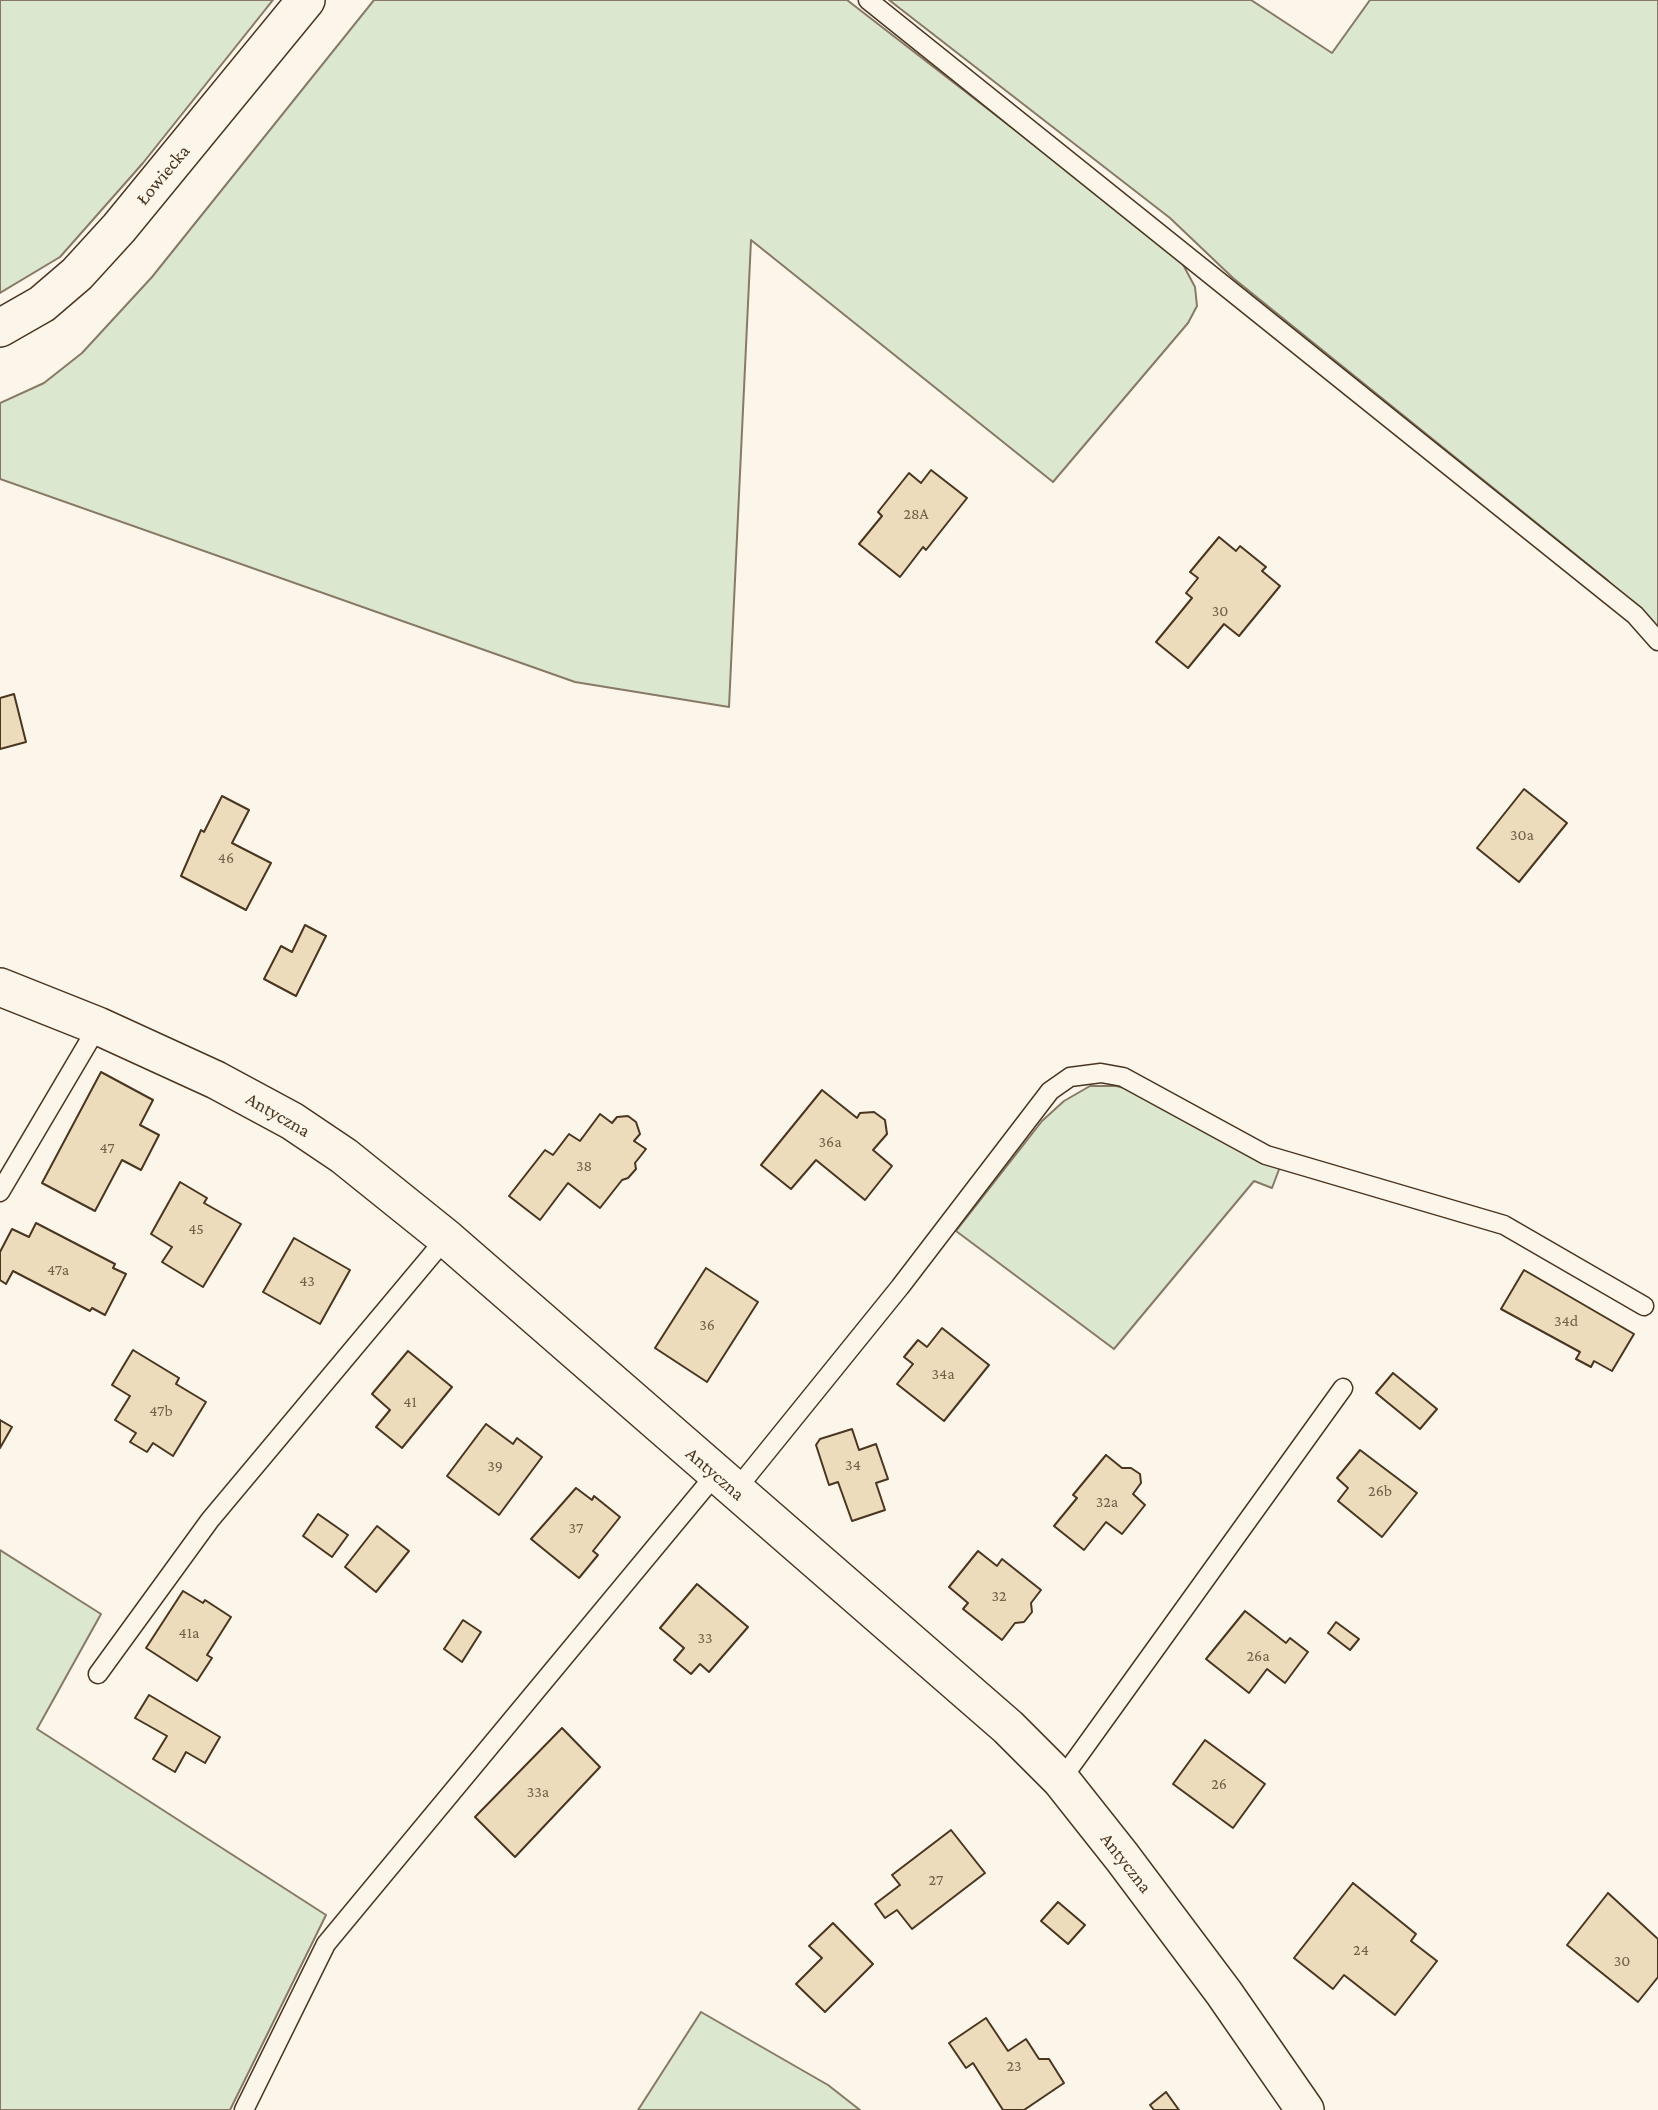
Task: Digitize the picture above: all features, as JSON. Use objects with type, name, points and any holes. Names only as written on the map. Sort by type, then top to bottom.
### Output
[{"type":"street","name":"Łowiecka","points":[[0,328],[42,304],[77,274],[120,229],[306,0]]},
{"type":"street","name":"Antyczna","points":[[0,987],[99,1026],[216,1080],[292,1121],[344,1156],[446,1238],[962,1686],[1060,1780],[1224,1993],[1305,2110]]},
{"type":"lane","points":[[868,0],[1635,615],[1658,641]]},
{"type":"lane","points":[[0,1192],[99,1026]]},
{"type":"lane","points":[[244,2110],[326,1944],[725,1483],[900,1287],[1050,1091],[1070,1077],[1101,1073],[1123,1077],[1266,1154],[1504,1225],[1644,1306]]},
{"type":"lane","points":[[98,1674],[210,1520],[446,1238]]},
{"type":"lane","points":[[1060,1780],[1343,1388]]},
{"type":"green space","points":[[0,0],[273,0],[143,163],[60,257],[0,293]]},
{"type":"green space","points":[[374,0],[847,0],[1179,257],[1195,287],[1197,306],[1188,323],[1053,482],[751,240],[729,707],[575,682],[0,479],[0,403],[44,383],[82,353],[152,277]]},
{"type":"green space","points":[[889,0],[1251,0],[1332,53],[1370,0],[1658,0],[1658,629],[1606,579],[1233,278],[1170,218]]},
{"type":"green space","points":[[1090,1086],[1116,1086],[1138,1091],[1280,1167],[1272,1188],[1254,1181],[1114,1349],[956,1231],[1042,1121],[1064,1101]]},
{"type":"green space","points":[[0,1550],[101,1614],[37,1729],[326,1915],[230,2110],[0,2110]]},
{"type":"green space","points":[[701,2012],[828,2085],[860,2110],[638,2110]]},
{"type":"building","points":[[931,470],[967,498],[926,550],[923,547],[900,577],[859,544],[882,516],[878,512],[909,473],[921,483]]},
{"type":"building","points":[[1219,537],[1236,551],[1240,546],[1266,567],[1262,571],[1280,586],[1239,636],[1224,624],[1188,668],[1156,642],[1192,598],[1186,593],[1198,578],[1190,572]]},
{"type":"building","points":[[14,694],[26,742],[0,749],[0,698]]},
{"type":"building","points":[[1524,789],[1567,823],[1519,882],[1477,848]]},
{"type":"building","points":[[222,796],[249,810],[232,843],[271,863],[246,910],[181,876],[201,830],[204,832]]},
{"type":"building","points":[[305,925],[326,936],[296,996],[264,979],[281,946],[292,952]]},
{"type":"building","points":[[101,1072],[153,1100],[140,1125],[159,1135],[141,1170],[122,1160],[95,1211],[42,1183]]},
{"type":"building","points":[[822,1090],[857,1118],[860,1113],[874,1112],[885,1120],[887,1134],[873,1150],[892,1166],[865,1200],[816,1160],[791,1189],[761,1165]]},
{"type":"building","points":[[600,1114],[612,1123],[617,1117],[628,1116],[636,1122],[640,1134],[634,1141],[646,1149],[635,1163],[636,1169],[628,1178],[622,1180],[600,1208],[568,1183],[540,1220],[509,1196],[545,1150],[553,1155],[569,1134],[580,1141]]},
{"type":"building","points":[[180,1182],[207,1198],[204,1203],[241,1224],[203,1287],[162,1262],[172,1247],[151,1234]]},
{"type":"building","points":[[36,1223],[115,1264],[113,1268],[126,1274],[105,1315],[92,1308],[90,1311],[13,1271],[6,1284],[0,1280],[0,1252],[12,1229],[29,1237]]},
{"type":"building","points":[[294,1238],[350,1270],[320,1324],[263,1292]]},
{"type":"building","points":[[706,1268],[758,1302],[707,1382],[655,1348]]},
{"type":"building","points":[[1524,1270],[1634,1334],[1612,1371],[1594,1361],[1591,1367],[1576,1359],[1580,1352],[1501,1309]]},
{"type":"building","points":[[942,1328],[989,1365],[944,1421],[897,1384],[913,1364],[904,1357],[918,1340],[927,1347]]},
{"type":"building","points":[[133,1350],[179,1378],[176,1384],[206,1402],[173,1456],[153,1443],[147,1452],[130,1442],[136,1433],[115,1420],[130,1396],[112,1385]]},
{"type":"building","points":[[408,1351],[452,1387],[402,1448],[376,1427],[390,1410],[372,1394]]},
{"type":"building","points":[[1393,1373],[1437,1409],[1420,1429],[1376,1393]]},
{"type":"building","points":[[0,1420],[12,1427],[0,1448]]},
{"type":"building","points":[[486,1424],[513,1444],[517,1438],[542,1457],[499,1515],[447,1476]]},
{"type":"building","points":[[852,1429],[859,1450],[876,1444],[888,1479],[876,1483],[885,1510],[852,1521],[838,1482],[829,1485],[816,1445],[820,1439]]},
{"type":"building","points":[[1360,1450],[1417,1493],[1382,1537],[1338,1501],[1348,1488],[1337,1478]]},
{"type":"building","points":[[1106,1455],[1122,1468],[1131,1468],[1140,1474],[1141,1483],[1133,1494],[1145,1505],[1122,1534],[1106,1522],[1084,1550],[1054,1526],[1077,1498],[1073,1495]]},
{"type":"building","points":[[576,1488],[592,1500],[594,1496],[620,1517],[593,1551],[598,1555],[579,1578],[531,1539]]},
{"type":"building","points":[[318,1514],[348,1535],[332,1557],[303,1536]]},
{"type":"building","points":[[377,1526],[409,1551],[376,1592],[345,1567]]},
{"type":"building","points":[[978,1551],[997,1566],[1002,1559],[1041,1590],[1031,1603],[1032,1612],[1024,1622],[1015,1623],[1002,1640],[963,1609],[968,1603],[949,1587]]},
{"type":"building","points":[[697,1584],[748,1627],[709,1672],[700,1664],[691,1674],[674,1660],[684,1648],[660,1628]]},
{"type":"building","points":[[183,1591],[203,1603],[205,1600],[231,1617],[207,1655],[212,1658],[197,1681],[146,1648]]},
{"type":"building","points":[[1245,1611],[1286,1643],[1290,1638],[1308,1652],[1285,1683],[1267,1669],[1249,1693],[1206,1659]]},
{"type":"building","points":[[463,1620],[481,1632],[462,1662],[444,1649]]},
{"type":"building","points":[[1336,1622],[1359,1639],[1350,1650],[1328,1633]]},
{"type":"building","points":[[149,1695],[220,1737],[205,1763],[186,1752],[175,1772],[153,1759],[167,1736],[135,1718]]},
{"type":"building","points":[[562,1728],[600,1767],[515,1857],[475,1817]]},
{"type":"building","points":[[1205,1740],[1265,1784],[1233,1828],[1173,1784]]},
{"type":"building","points":[[951,1830],[985,1873],[912,1929],[897,1910],[885,1918],[875,1904],[900,1885],[892,1875]]},
{"type":"building","points":[[1353,1883],[1416,1934],[1411,1941],[1437,1961],[1395,2015],[1344,1975],[1333,1989],[1294,1958]]},
{"type":"building","points":[[1608,1893],[1658,1939],[1658,1977],[1638,2002],[1567,1945]]},
{"type":"building","points":[[1058,1902],[1085,1925],[1068,1944],[1041,1921]]},
{"type":"building","points":[[833,1923],[873,1964],[825,2012],[796,1984],[822,1958],[809,1946]]},
{"type":"building","points":[[986,2018],[1008,2051],[1026,2039],[1039,2059],[1049,2059],[1064,2083],[1024,2110],[1003,2110],[973,2063],[966,2068],[949,2043]]},
{"type":"building","points":[[1166,2092],[1179,2110],[1154,2110],[1150,2105]]}]
